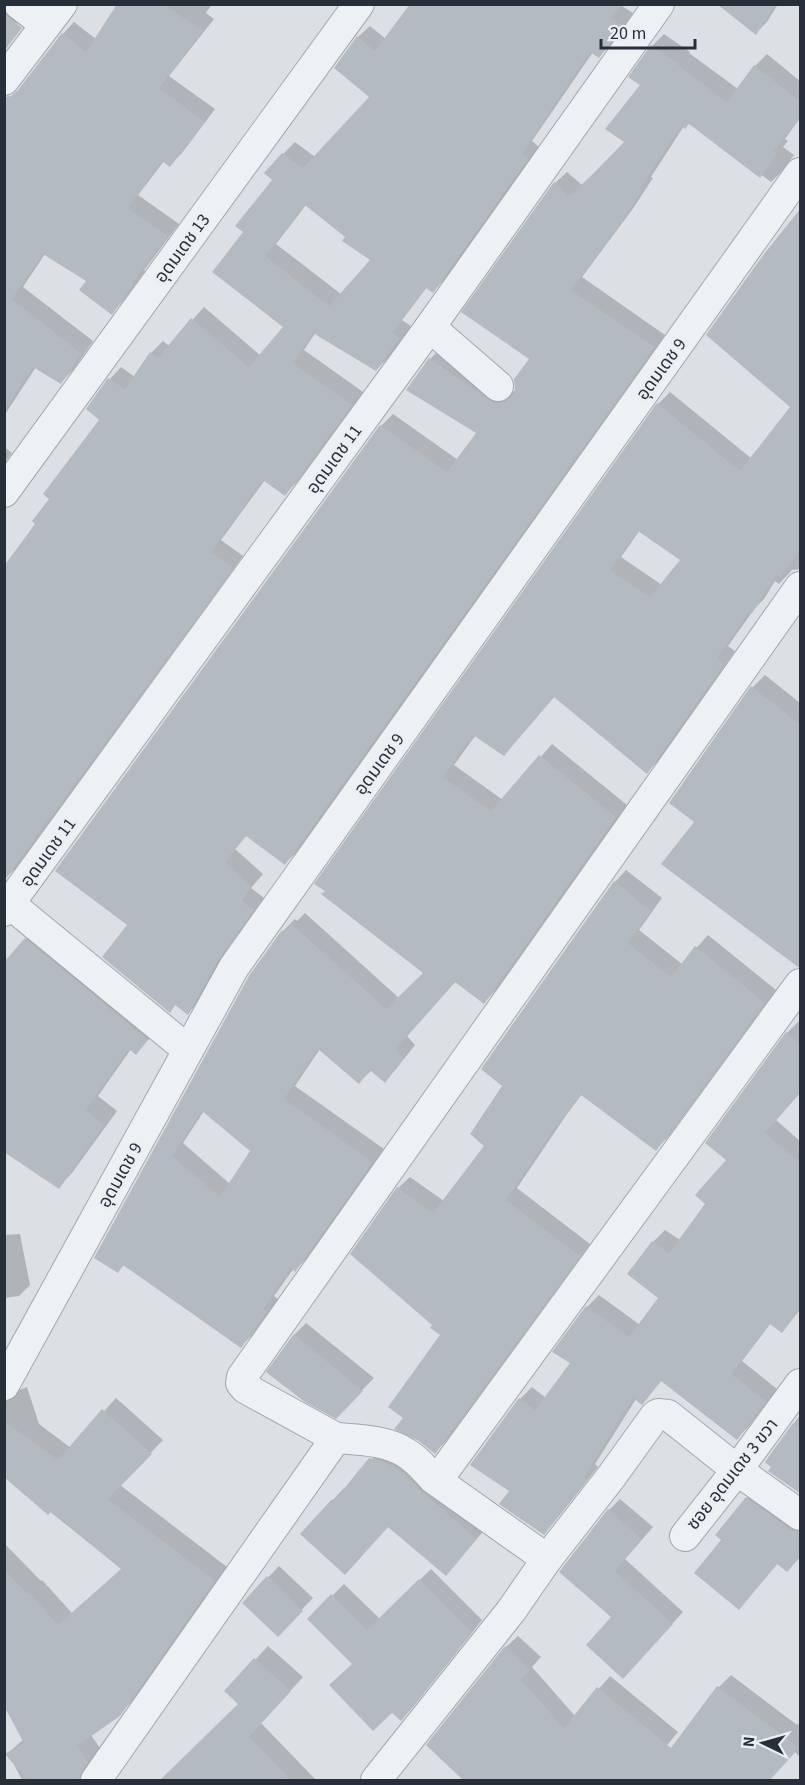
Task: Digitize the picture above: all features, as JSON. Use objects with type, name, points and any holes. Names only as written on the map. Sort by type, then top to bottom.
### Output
[{"type":"street","points":[[4,80],[54,15],[19,4]]},
{"type":"street","name":"อุดมเดช 13","points":[[4,492],[359,4]]},
{"type":"street","name":"อุดมเดช 11","points":[[7,907],[430,327],[658,4]]},
{"type":"street","name":"อุดมเดช 9","points":[[4,1385],[234,967],[801,173]]},
{"type":"street","points":[[430,327],[498,386]]},
{"type":"street","points":[[547,1559],[434,1479],[408,1454],[394,1446],[336,1438],[245,1388],[241,1383],[242,1377],[801,587]]},
{"type":"street","points":[[7,907],[188,1050]]},
{"type":"street","points":[[434,1479],[441,1475],[801,984]]},
{"type":"street","name":"ซอย อุดมเดช 3 ขวา","points":[[685,1536],[801,1384]]},
{"type":"street","points":[[387,1776],[511,1611],[547,1559],[658,1414],[668,1415],[737,1470],[801,1515]]},
{"type":"street","points":[[96,1780],[336,1438]]},
{"type":"building","points":[[117,4],[163,4],[203,31],[159,88],[205,122],[170,167],[162,161],[128,208],[168,236],[133,282],[112,315],[79,290],[86,281],[43,254],[12,299],[82,354],[61,384],[33,367],[4,411],[4,97],[11,96],[18,90],[62,33],[86,52]]},
{"type":"building","points":[[410,4],[622,4],[611,18],[622,26],[599,58],[590,52],[522,154],[528,159],[433,293],[426,288],[392,333],[400,338],[376,371],[313,333],[293,363],[352,405],[285,496],[263,480],[211,552],[233,568],[4,881],[4,566],[35,524],[32,521],[49,499],[43,494],[99,420],[86,409],[108,378],[125,389],[150,352],[158,358],[191,318],[249,367],[283,327],[212,272],[243,232],[235,226],[272,180],[264,173],[282,153],[303,168],[369,97],[334,68],[357,36],[375,51]],"holes":[[[305,205],[345,237],[342,241],[370,260],[329,306],[265,256]]]},
{"type":"building","points":[[717,4],[776,4],[756,35]]},
{"type":"building","points":[[4,13],[22,28],[4,51]]},
{"type":"building","points":[[651,45],[727,102],[754,65],[801,102],[801,117],[774,151],[777,154],[760,178],[689,124],[685,129],[682,126],[640,189],[642,190],[621,223],[571,290],[655,347],[285,865],[246,836],[225,862],[252,887],[241,901],[254,910],[219,959],[188,1015],[175,1005],[170,1013],[102,957],[127,925],[55,871],[380,425],[447,472],[476,433],[406,390],[429,358],[494,403],[504,402],[511,397],[515,389],[514,379],[529,359],[461,312],[554,182],[569,196],[624,142],[605,129],[640,85],[628,77]]},
{"type":"building","points":[[801,208],[801,549],[780,577],[777,575],[752,613],[750,611],[717,658],[724,664],[647,774],[554,697],[504,756],[473,735],[443,777],[491,811],[539,755],[616,817],[484,1004],[455,982],[396,1049],[404,1058],[385,1083],[370,1070],[359,1084],[318,1049],[284,1099],[373,1162],[295,1272],[291,1268],[263,1309],[267,1312],[241,1348],[123,1265],[118,1273],[94,1258],[249,976],[282,930],[284,932],[292,924],[386,1009],[423,973],[321,894],[325,891],[314,884],[657,403],[740,471],[790,407],[706,335],[764,254]],"holes":[[[638,531],[680,560],[650,597],[610,570]],[[202,1111],[250,1151],[220,1197],[172,1156]]]},
{"type":"building","points":[[751,686],[801,725],[801,967],[661,864],[694,822],[669,803]]},
{"type":"building","points":[[614,881],[651,911],[628,943],[671,977],[695,946],[765,1003],[656,1151],[581,1095],[555,1128],[506,1200],[580,1256],[435,1454],[419,1441],[394,1429],[403,1418],[388,1407],[440,1335],[430,1328],[432,1325],[350,1254],[397,1187],[433,1213],[484,1146],[470,1134],[502,1086],[481,1069]]},
{"type":"building","points":[[25,938],[148,1040],[136,1055],[129,1049],[86,1110],[104,1125],[59,1189],[4,1152],[4,962]]},
{"type":"building","points":[[786,1032],[801,1044],[801,1092],[765,1133],[801,1163],[801,1308],[782,1333],[770,1324],[731,1374],[766,1401],[737,1440],[661,1381],[642,1405],[633,1398],[584,1477],[587,1479],[544,1535],[499,1504],[509,1491],[470,1465],[519,1398],[535,1410],[570,1363],[552,1352],[586,1306],[629,1337],[658,1298],[627,1274],[652,1241],[669,1253],[705,1204],[695,1195],[726,1160],[705,1143]]},
{"type":"building","points":[[294,1334],[363,1391],[336,1419],[305,1402],[266,1372]]},
{"type":"building","points":[[102,1409],[152,1454],[108,1499],[215,1581],[120,1716],[77,1746],[88,1762],[79,1780],[27,1780],[5,1754],[24,1743],[4,1706],[4,1569],[27,1593],[29,1592],[58,1625],[121,1569],[51,1512],[48,1515],[4,1477],[4,1421],[58,1460]]},
{"type":"building","points":[[793,1423],[801,1429],[801,1494],[768,1471],[771,1467],[765,1462]]},
{"type":"building","points":[[369,1458],[400,1470],[477,1539],[446,1576],[388,1527],[345,1575],[300,1534],[332,1499],[334,1501]]},
{"type":"building","points":[[746,1497],[790,1529],[801,1532],[801,1556],[787,1572],[777,1564],[739,1610],[694,1573],[721,1540],[715,1535]]},
{"type":"building","points":[[608,1509],[642,1539],[615,1571],[673,1624],[623,1679],[586,1645],[611,1617],[559,1572]]},
{"type":"building","points":[[267,1576],[303,1611],[278,1637],[242,1603]]},
{"type":"building","points":[[419,1579],[472,1633],[401,1721],[392,1713],[373,1731],[329,1685],[352,1664],[307,1619],[331,1594],[367,1630]]},
{"type":"building","points":[[505,1646],[530,1670],[521,1680],[564,1728],[597,1687],[671,1748],[717,1686],[799,1748],[770,1780],[463,1780],[426,1745]]},
{"type":"building","points":[[254,1658],[291,1691],[249,1737],[291,1780],[160,1780],[238,1704],[224,1691]]}]
